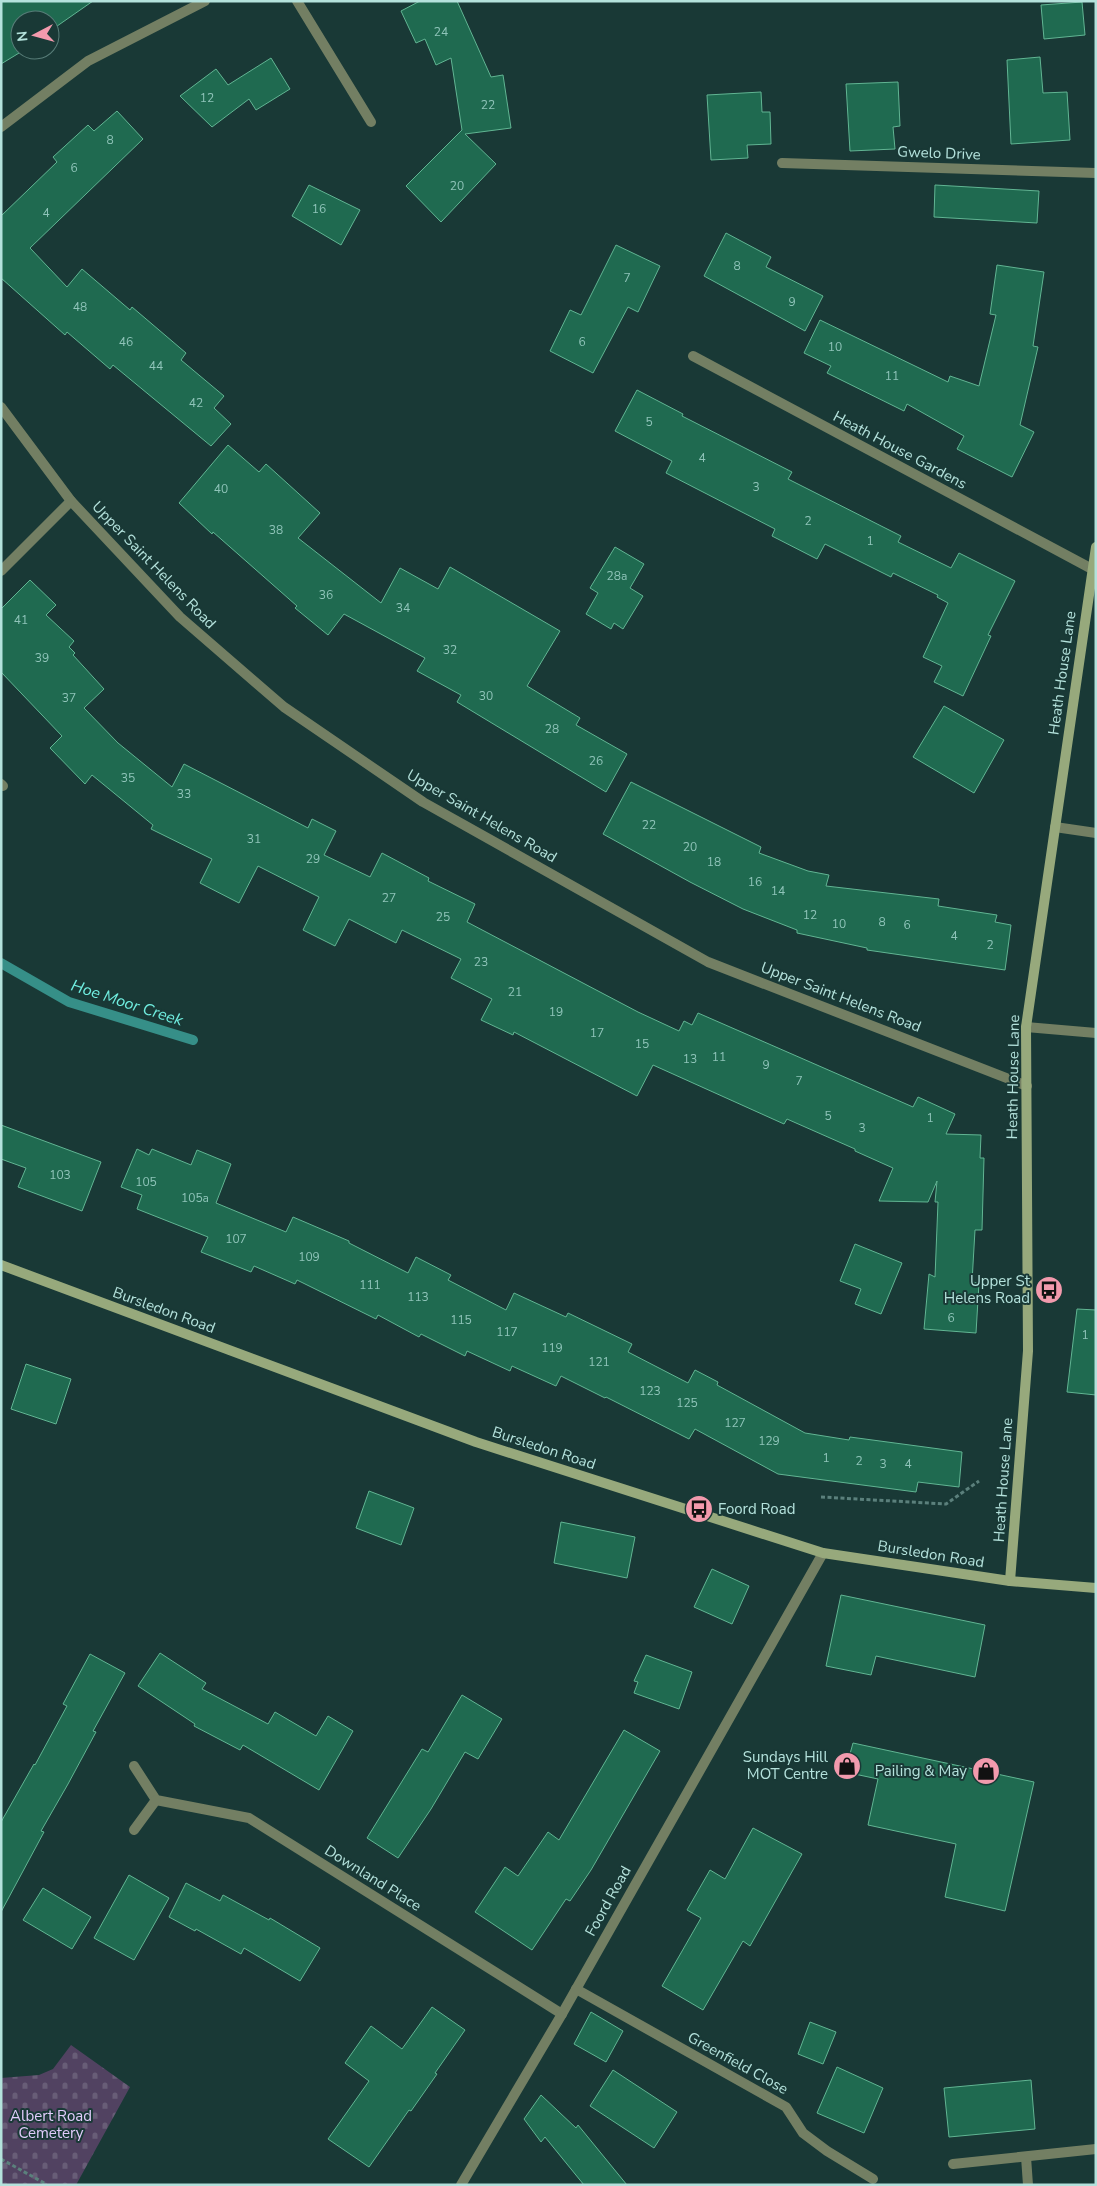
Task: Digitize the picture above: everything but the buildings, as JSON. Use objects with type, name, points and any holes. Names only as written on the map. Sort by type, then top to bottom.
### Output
[{"type":"street","points":[[1,127],[88,61],[205,1]]},
{"type":"street","points":[[297,1],[371,122]]},
{"type":"street","name":"Gwelo Drive","points":[[782,163],[1096,173]]},
{"type":"street","name":"Heath House Gardens","points":[[693,356],[1092,570]]},
{"type":"street","name":"Upper Saint Helens Road","points":[[1,407],[71,501],[180,617],[284,707],[423,802],[708,962],[1027,1086]]},
{"type":"street","points":[[1,571],[71,501]]},
{"type":"street","name":"Heath House Lane","points":[[1010,1582],[1028,1351],[1026,1027],[1096,547]]},
{"type":"street","points":[[1055,827],[1096,833]]},
{"type":"street","points":[[1026,1027],[1096,1033]]},
{"type":"street","name":"Bursledon Road","points":[[1,1265],[476,1442],[823,1553],[1010,1582],[1096,1588]]},
{"type":"street","name":"Foord Road","points":[[461,2185],[562,2014],[823,1553]]},
{"type":"street","points":[[134,1766],[156,1800],[134,1830]]},
{"type":"street","name":"Downland Place","points":[[156,1800],[249,1818],[562,2014]]},
{"type":"street","name":"Greenfield Close","points":[[576,1989],[786,2107],[803,2133],[827,2151],[873,2179]]},
{"type":"street","points":[[953,2164],[1096,2150]]},
{"type":"street","points":[[1026,2157],[1028,2185]]},
{"type":"path","points":[[821,1497],[946,1504],[979,1481]]},
{"type":"path","points":[[1,2159],[46,2184]]},
{"type":"green space","name":"Albert Road Cemetery","points":[[71,2045],[130,2087],[76,2185],[1,2185],[1,2078],[39,2075],[53,2069]]},
{"type":"waterway","name":"Hoe Moor Creek","points":[[1,963],[69,1002],[193,1040]]},
{"type":"place","name":"Upper St Helens Road","points":[[1049,1290]]},
{"type":"place","name":"Foord Road","points":[[699,1509]]},
{"type":"place","name":"Sundays Hill MOT Centre","points":[[847,1766]]},
{"type":"place","name":"Pailing & May","points":[[986,1771]]}]
